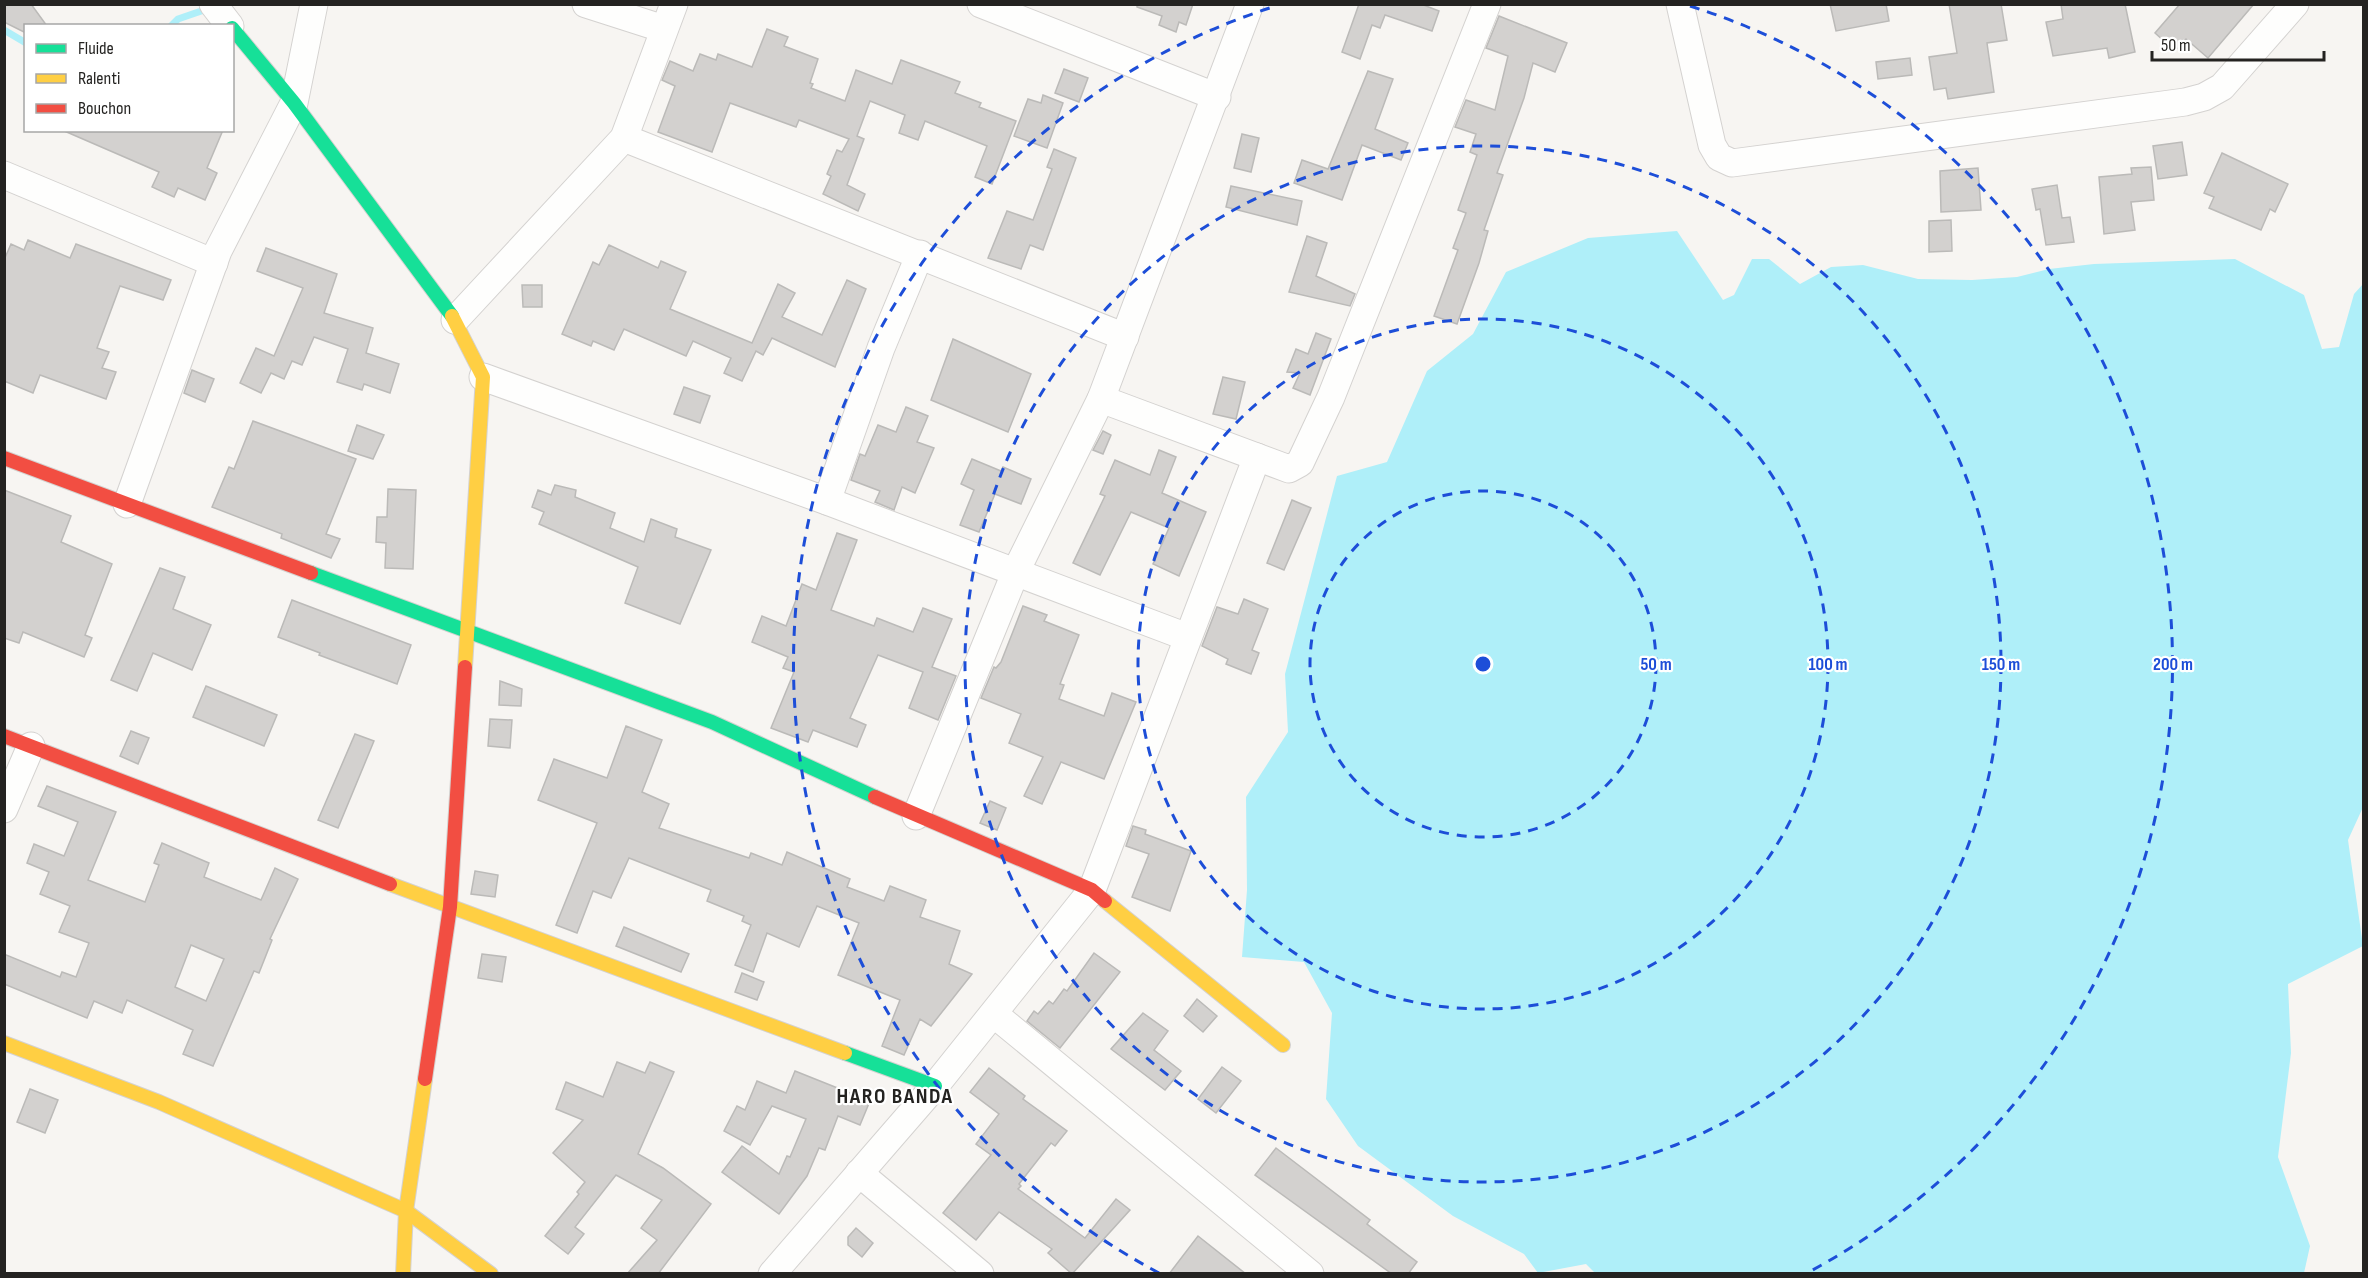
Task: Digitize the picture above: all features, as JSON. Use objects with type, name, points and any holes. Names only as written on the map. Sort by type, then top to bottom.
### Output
[{"type":"street","points":[[213,4],[229,24]]},
{"type":"street","points":[[127,504],[214,263],[294,103],[314,4]]},
{"type":"street","points":[[455,320],[624,138],[669,17],[586,4]]},
{"type":"street","points":[[981,4],[1217,97]]},
{"type":"street","points":[[916,816],[1016,572],[1101,399],[1217,97],[1250,4]]},
{"type":"street","points":[[1101,399],[1289,469],[1300,463],[1305,457],[1487,4]]},
{"type":"street","points":[[1680,4],[1712,145],[1719,157],[1732,163],[2173,104],[2204,97],[2222,87],[2295,4]]},
{"type":"street","points":[[234,31],[294,103],[455,320],[483,377],[450,907],[406,1211],[403,1274]]},
{"type":"street","points":[[624,138],[1125,337]]},
{"type":"street","points":[[4,175],[214,263]]},
{"type":"street","points":[[827,501],[881,348],[920,254]]},
{"type":"street","points":[[483,377],[827,501],[1187,637]]},
{"type":"street","points":[[772,1274],[935,1086],[1092,890],[1257,457]]},
{"type":"street","points":[[4,458],[712,722],[916,816],[1092,890],[1283,1046]]},
{"type":"street","points":[[4,736],[450,907],[935,1086]]},
{"type":"street","points":[[4,808],[31,746]]},
{"type":"street","points":[[994,1014],[1310,1274]]},
{"type":"street","points":[[4,1043],[159,1102],[406,1211],[491,1274]]},
{"type":"street","points":[[859,1173],[980,1274]]},
{"type":"water","points":[[1677,231],[1723,300],[1734,295],[1752,259],[1769,259],[1800,284],[1831,267],[1863,265],[1918,279],[1972,280],[2017,277],[2049,269],[2094,264],[2235,259],[2304,295],[2322,349],[2339,347],[2354,294],[2363,284],[2364,805],[2348,840],[2363,946],[2288,984],[2291,1053],[2278,1157],[2310,1246],[2304,1273],[1596,1274],[1586,1264],[1538,1273],[1524,1254],[1453,1216],[1358,1146],[1326,1099],[1332,1013],[1304,962],[1242,957],[1247,890],[1246,797],[1288,732],[1285,674],[1337,476],[1387,462],[1427,371],[1473,334],[1506,272],[1588,238]]},
{"type":"building","points":[[4,4],[31,4],[46,24],[24,24],[24,32],[4,22]]},
{"type":"building","points":[[1137,4],[1193,4],[1186,25],[1179,22],[1176,32],[1159,25],[1162,16],[1137,7]]},
{"type":"building","points":[[1359,4],[1421,4],[1439,11],[1432,31],[1385,15],[1380,28],[1372,25],[1360,59],[1342,52]]},
{"type":"building","points":[[1830,4],[1886,4],[1889,21],[1836,31]]},
{"type":"building","points":[[1949,4],[2001,4],[2007,40],[1987,43],[1994,92],[1948,99],[1946,88],[1934,90],[1929,57],[1957,53]]},
{"type":"building","points":[[2061,4],[2125,4],[2135,52],[2109,58],[2107,48],[2053,56],[2046,22],[2063,19]]},
{"type":"building","points":[[2180,4],[2254,4],[2208,58],[2186,39],[2175,51],[2155,33]]},
{"type":"building","points":[[1499,16],[1567,43],[1555,72],[1533,63],[1524,98],[1497,173],[1503,175],[1484,230],[1488,231],[1479,263],[1457,324],[1434,316],[1458,250],[1453,248],[1466,213],[1458,210],[1477,155],[1470,152],[1476,134],[1455,127],[1466,100],[1495,110],[1508,56],[1486,48]]},
{"type":"building","points":[[767,29],[788,37],[784,46],[818,59],[810,83],[813,84],[811,88],[845,101],[856,70],[892,84],[901,60],[960,82],[955,93],[981,103],[979,107],[1016,121],[992,184],[975,177],[987,146],[925,121],[918,140],[899,133],[905,115],[870,101],[857,136],[864,139],[847,185],[865,194],[858,211],[823,194],[831,176],[827,174],[837,150],[842,152],[849,139],[799,120],[796,127],[730,103],[712,152],[658,132],[675,86],[662,80],[670,61],[693,71],[700,54],[716,60],[718,54],[752,67]]},
{"type":"building","points":[[1910,58],[1912,75],[1878,79],[1876,62]]},
{"type":"building","points":[[1064,69],[1088,78],[1079,102],[1055,93]]},
{"type":"building","points":[[1368,71],[1393,79],[1375,129],[1408,143],[1401,160],[1362,145],[1342,200],[1294,183],[1302,160],[1328,169]]},
{"type":"building","points":[[1043,95],[1063,103],[1047,148],[1014,136],[1028,99],[1041,103]]},
{"type":"building","points":[[67,132],[222,132],[207,168],[217,173],[205,200],[178,188],[174,197],[152,187],[159,172]]},
{"type":"building","points":[[1242,134],[1259,138],[1251,172],[1234,168]]},
{"type":"building","points":[[2182,142],[2187,175],[2158,179],[2153,146]]},
{"type":"building","points":[[1054,149],[1076,158],[1043,250],[1030,245],[1021,269],[988,258],[1007,211],[1033,220],[1052,169],[1047,167]]},
{"type":"building","points":[[2222,153],[2288,184],[2275,212],[2270,209],[2261,230],[2209,208],[2214,197],[2204,193]]},
{"type":"building","points":[[2151,167],[2154,200],[2131,202],[2135,230],[2104,234],[2099,177],[2132,174],[2131,168]]},
{"type":"building","points":[[1978,168],[1981,210],[1941,212],[1940,171]]},
{"type":"building","points":[[2057,185],[2062,218],[2070,217],[2074,242],[2046,245],[2040,209],[2036,210],[2032,189]]},
{"type":"building","points":[[1231,186],[1302,201],[1297,225],[1226,207]]},
{"type":"building","points":[[1951,220],[1952,251],[1929,252],[1929,221]]},
{"type":"building","points":[[1307,236],[1327,243],[1316,276],[1355,294],[1350,306],[1289,292]]},
{"type":"building","points":[[28,240],[70,258],[76,244],[171,280],[163,300],[120,286],[97,348],[109,352],[102,368],[116,372],[106,399],[40,375],[33,393],[4,381],[4,260],[11,244],[24,250]]},
{"type":"building","points":[[609,245],[658,268],[661,261],[686,272],[670,309],[752,343],[778,284],[795,293],[782,317],[822,335],[847,280],[866,289],[835,367],[772,338],[763,355],[756,351],[742,381],[724,373],[731,358],[693,341],[686,356],[624,329],[614,350],[593,341],[591,346],[562,334],[593,262],[599,265]]},
{"type":"building","points":[[266,248],[337,274],[324,313],[373,328],[366,353],[399,364],[390,393],[364,384],[362,390],[337,382],[348,349],[314,337],[302,365],[292,361],[284,379],[271,373],[261,393],[240,383],[256,348],[274,356],[303,288],[257,271]]},
{"type":"building","points":[[522,285],[542,285],[542,307],[523,307]]},
{"type":"building","points":[[1316,333],[1331,339],[1310,395],[1293,388],[1300,373],[1287,372],[1296,349],[1308,354]]},
{"type":"building","points":[[953,339],[1031,374],[1008,432],[931,400]]},
{"type":"building","points":[[192,370],[214,379],[205,402],[184,393]]},
{"type":"building","points":[[1223,377],[1245,382],[1236,419],[1213,414]]},
{"type":"building","points":[[684,387],[710,396],[700,423],[674,414]]},
{"type":"building","points":[[906,407],[928,416],[917,442],[934,448],[915,493],[902,487],[894,510],[875,502],[880,491],[851,480],[860,454],[865,456],[878,425],[896,432]]},
{"type":"building","points":[[253,421],[356,459],[326,534],[340,539],[331,558],[281,538],[282,534],[212,507],[229,467],[234,469]]},
{"type":"building","points":[[357,425],[384,435],[373,459],[348,451]]},
{"type":"building","points":[[1103,431],[1111,435],[1103,454],[1093,450]]},
{"type":"building","points":[[1159,450],[1176,457],[1162,493],[1206,512],[1179,576],[1153,564],[1169,528],[1131,512],[1100,575],[1073,563],[1105,496],[1100,494],[1115,460],[1150,475]]},
{"type":"building","points":[[972,459],[1001,471],[1003,467],[1031,479],[1021,504],[995,494],[979,532],[960,525],[974,490],[961,484]]},
{"type":"building","points":[[555,485],[576,490],[575,497],[615,513],[610,528],[644,542],[651,519],[677,529],[675,537],[711,550],[680,624],[625,603],[638,567],[539,524],[544,512],[532,507],[538,490],[551,495]]},
{"type":"building","points":[[388,489],[416,490],[413,569],[385,568],[386,543],[376,542],[377,517],[387,517]]},
{"type":"building","points":[[4,490],[71,516],[61,542],[112,564],[85,635],[92,638],[84,657],[23,632],[19,643],[4,638]]},
{"type":"building","points":[[1292,500],[1311,508],[1284,570],[1267,563]]},
{"type":"building","points":[[837,533],[857,540],[831,610],[874,626],[877,618],[913,632],[923,608],[952,619],[932,667],[956,676],[938,720],[909,708],[923,672],[878,655],[850,718],[866,725],[857,747],[813,730],[808,742],[771,728],[794,672],[783,668],[788,657],[752,642],[762,616],[786,626],[802,584],[816,590]]},
{"type":"building","points":[[160,568],[185,577],[173,609],[211,625],[192,670],[153,653],[137,691],[111,680]]},
{"type":"building","points":[[1244,599],[1268,609],[1252,650],[1259,653],[1251,674],[1226,664],[1228,659],[1202,646],[1217,607],[1238,614]]},
{"type":"building","points":[[292,600],[411,645],[397,684],[278,637]]},
{"type":"building","points":[[1023,606],[1047,615],[1044,621],[1079,635],[1060,684],[1064,685],[1059,699],[1104,716],[1112,693],[1136,702],[1104,779],[1061,762],[1042,804],[1024,796],[1043,757],[1009,743],[1021,714],[981,698],[994,667],[996,668],[1001,662]]},
{"type":"building","points":[[500,681],[522,689],[521,706],[499,705]]},
{"type":"building","points":[[206,686],[277,715],[264,746],[193,717]]},
{"type":"building","points":[[490,719],[512,720],[510,748],[488,746]]},
{"type":"building","points":[[626,726],[662,740],[642,792],[669,804],[659,828],[749,858],[751,853],[782,865],[787,852],[850,879],[847,887],[884,901],[890,886],[926,900],[920,917],[960,931],[949,964],[972,974],[931,1026],[920,1019],[904,1055],[882,1046],[900,1000],[838,975],[859,923],[817,906],[799,947],[767,933],[753,972],[735,965],[751,925],[742,921],[744,916],[707,901],[711,890],[629,858],[611,898],[593,891],[577,933],[556,925],[597,823],[538,800],[554,759],[607,778]]},
{"type":"building","points":[[131,731],[149,738],[138,764],[120,756]]},
{"type":"building","points":[[355,734],[374,741],[338,828],[318,820]]},
{"type":"building","points":[[47,786],[116,812],[88,880],[145,902],[159,865],[154,863],[162,843],[209,863],[204,877],[261,900],[275,868],[298,879],[270,939],[272,940],[259,973],[254,971],[213,1066],[183,1054],[193,1030],[127,1000],[122,1013],[94,1001],[87,1018],[4,984],[4,954],[60,977],[62,972],[76,977],[89,943],[59,932],[70,906],[40,894],[49,872],[27,863],[34,844],[64,856],[78,822],[38,806]],"holes":[[[191,945],[224,959],[206,1001],[175,987]]]},
{"type":"building","points":[[990,801],[1006,808],[997,830],[980,823]]},
{"type":"building","points":[[1133,826],[1146,830],[1145,834],[1191,851],[1170,911],[1132,897],[1149,854],[1126,846]]},
{"type":"building","points":[[475,871],[498,875],[495,897],[471,894]]},
{"type":"building","points":[[624,927],[689,954],[681,972],[616,946]]},
{"type":"building","points":[[1094,953],[1120,972],[1060,1048],[1027,1021],[1034,1011],[1038,1014],[1049,1001],[1053,1004],[1064,989],[1067,991]]},
{"type":"building","points":[[482,954],[506,957],[502,982],[478,978]]},
{"type":"building","points":[[742,973],[764,982],[757,1000],[735,992]]},
{"type":"building","points":[[1197,999],[1217,1016],[1203,1032],[1184,1016]]},
{"type":"building","points":[[1143,1013],[1168,1031],[1154,1050],[1181,1071],[1165,1090],[1111,1049]]},
{"type":"building","points":[[617,1062],[645,1073],[650,1062],[674,1072],[638,1154],[663,1168],[711,1204],[658,1274],[627,1274],[657,1240],[641,1228],[662,1200],[616,1175],[575,1227],[584,1234],[568,1254],[545,1236],[579,1194],[577,1192],[585,1182],[553,1153],[583,1120],[556,1109],[566,1082],[603,1097]]},
{"type":"building","points":[[1222,1067],[1241,1081],[1216,1113],[1198,1099]]},
{"type":"building","points":[[989,1068],[1025,1096],[1023,1099],[1067,1131],[1055,1146],[1051,1143],[1019,1184],[1021,1186],[1018,1189],[1085,1238],[1116,1199],[1130,1210],[1072,1274],[1048,1253],[1052,1249],[999,1212],[976,1240],[943,1213],[991,1155],[976,1144],[999,1114],[970,1092]]},
{"type":"building","points":[[795,1071],[870,1101],[860,1125],[838,1116],[825,1150],[819,1148],[807,1176],[779,1214],[722,1172],[742,1146],[779,1174],[787,1156],[790,1157],[806,1119],[772,1106],[750,1145],[724,1131],[737,1106],[745,1110],[757,1081],[786,1093]]},
{"type":"building","points":[[30,1089],[58,1100],[45,1133],[17,1122]]},
{"type":"building","points":[[1276,1148],[1370,1220],[1367,1224],[1417,1262],[1408,1274],[1392,1274],[1255,1175]]},
{"type":"building","points":[[856,1228],[873,1243],[862,1257],[848,1245],[848,1237]]},
{"type":"building","points":[[1198,1236],[1246,1274],[1169,1274]]},
{"type":"waterway","points":[[173,24],[178,19],[210,8]]},
{"type":"waterway","points":[[4,30],[24,42]]},
{"type":"traffic: fast","points":[[234,30],[294,103],[452,316]]},
{"type":"traffic: fast","points":[[311,573],[712,722],[875,797]]},
{"type":"traffic: fast","points":[[845,1053],[935,1086]]},
{"type":"traffic: slow","points":[[452,316],[483,377],[465,667]]},
{"type":"traffic: slow","points":[[390,884],[845,1053]]},
{"type":"traffic: slow","points":[[1105,901],[1283,1045]]},
{"type":"traffic: slow","points":[[4,1043],[159,1102],[406,1211],[491,1274]]},
{"type":"traffic: slow","points":[[403,1274],[406,1211],[425,1079]]},
{"type":"traffic: jam","points":[[4,458],[311,573]]},
{"type":"traffic: jam","points":[[425,1079],[450,907],[465,667]]},
{"type":"traffic: jam","points":[[4,736],[390,884]]},
{"type":"traffic: jam","points":[[875,797],[1092,890],[1105,901]]},
{"type":"district","name":"HARO BANDA","points":[[895,1095]]}]
